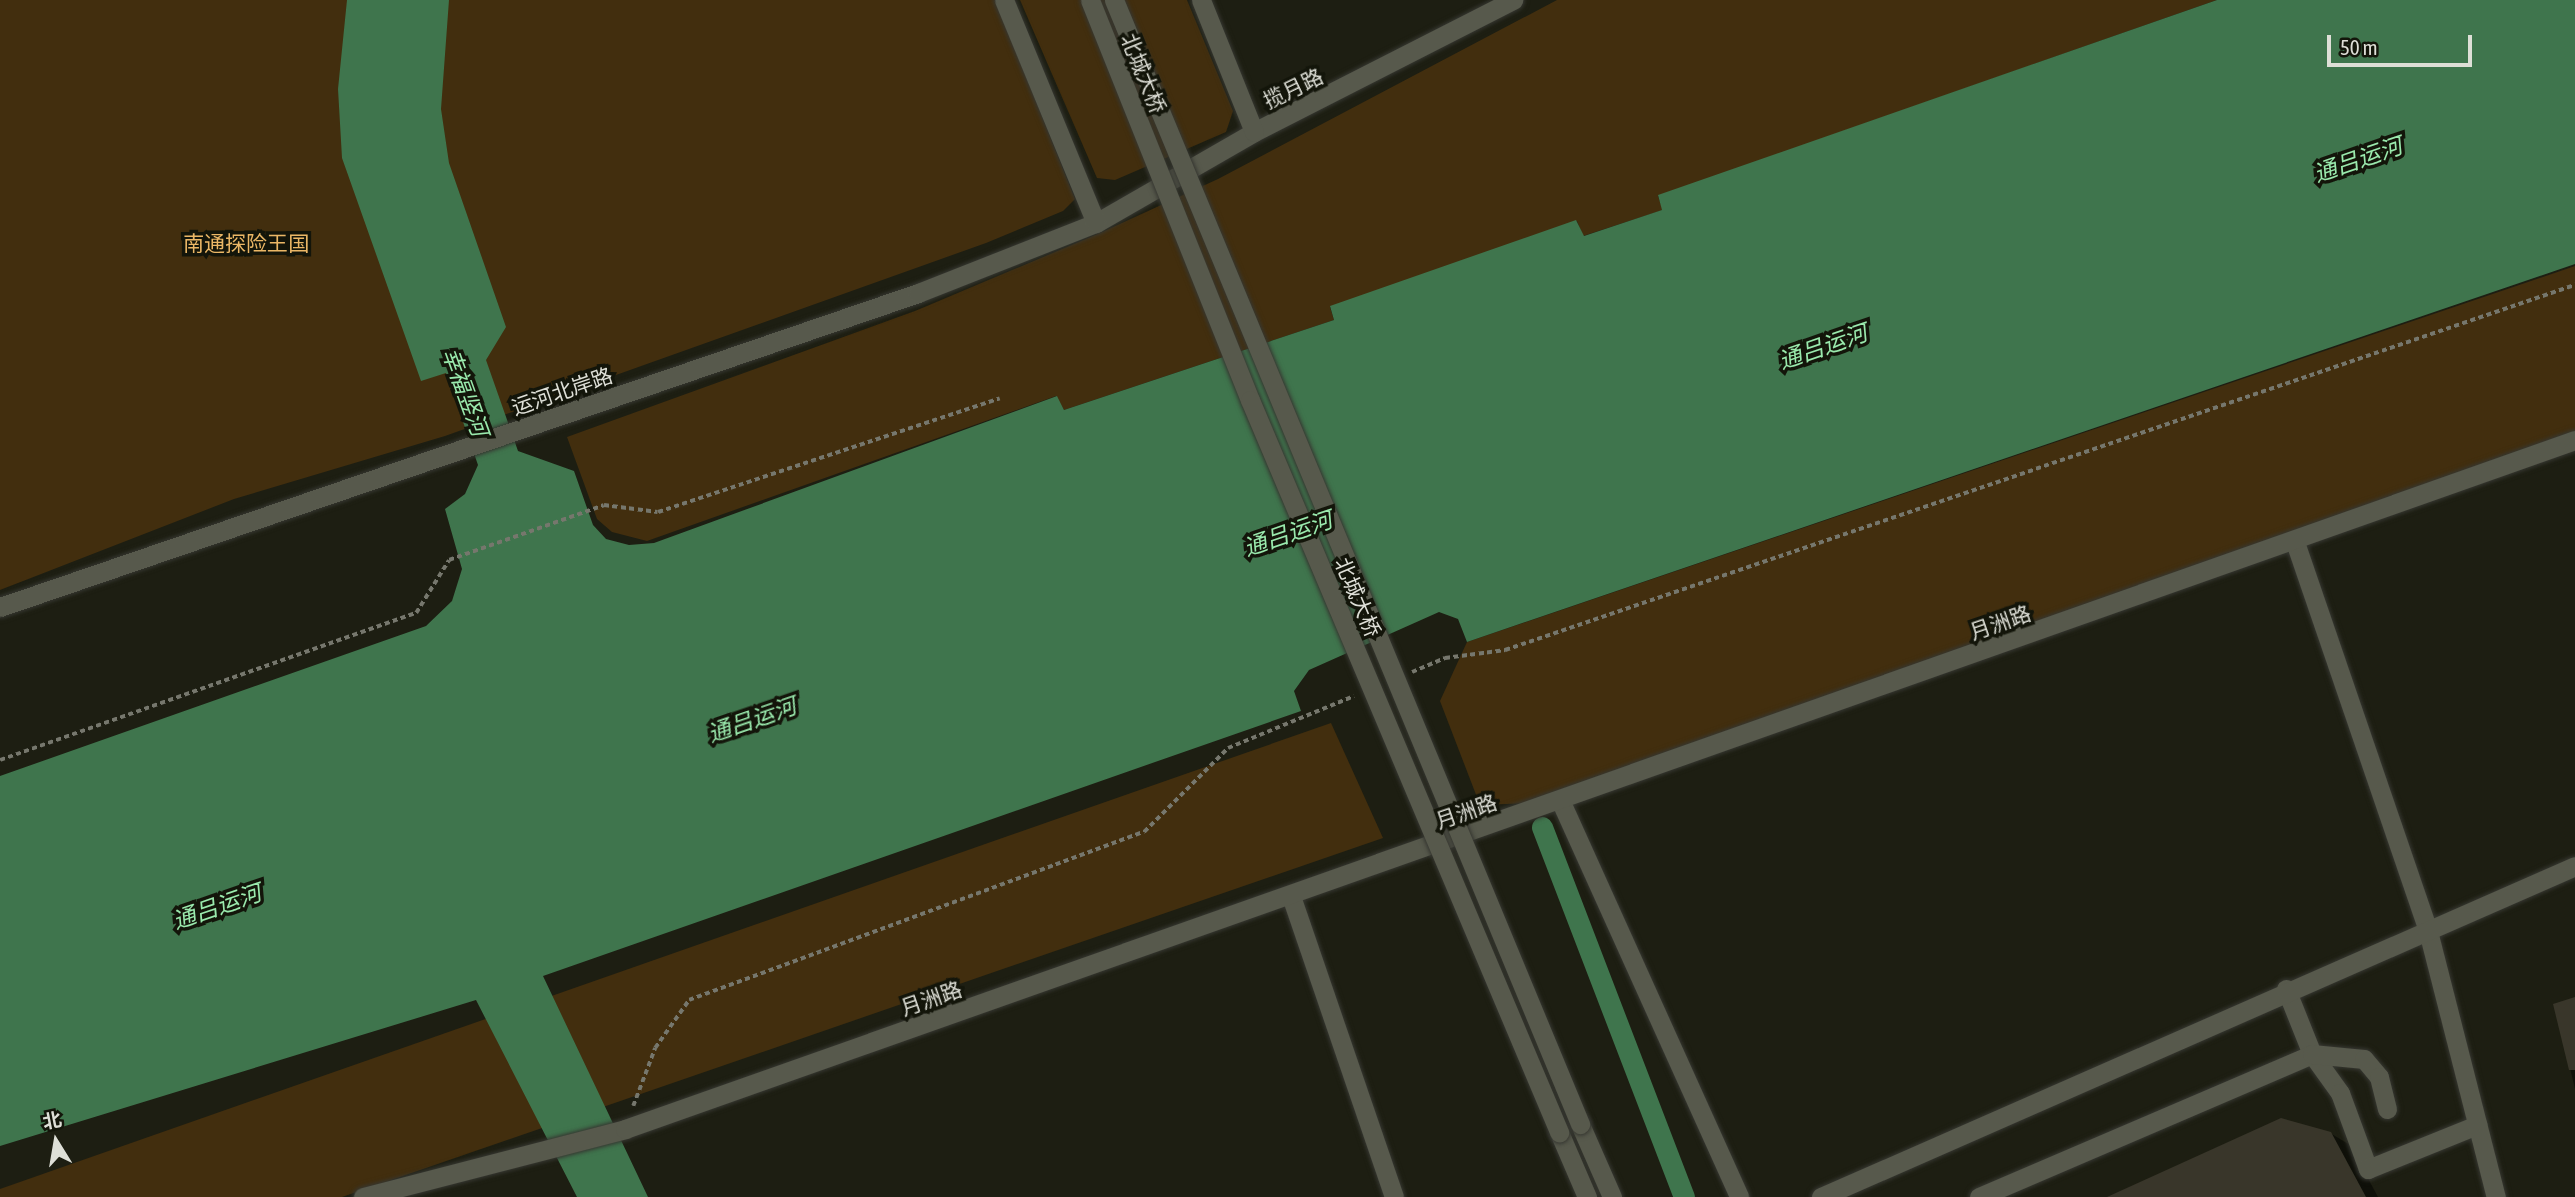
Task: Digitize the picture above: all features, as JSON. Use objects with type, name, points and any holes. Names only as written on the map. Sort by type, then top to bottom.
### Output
[{"type":"street","points":[[1004,0],[1096,223]]},
{"type":"street","name":"北城大桥","points":[[1090,0],[1250,400],[1587,1197]]},
{"type":"street","name":"北城大桥","points":[[1114,0],[1612,1197]]},
{"type":"street","points":[[1201,0],[1254,132]]},
{"type":"street","name":"揽月路","points":[[1096,223],[1254,132],[1513,0]]},
{"type":"street","name":"运河北岸路","points":[[0,607],[436,461],[569,412],[918,293],[1096,223]]},
{"type":"street","name":"月洲路","points":[[363,1197],[625,1129],[1561,802],[2575,440]]},
{"type":"street","points":[[2295,542],[2428,931],[2496,1197]]},
{"type":"street","points":[[1561,802],[1739,1197]]},
{"type":"street","points":[[1821,1197],[2286,989],[2428,931],[2575,866]]},
{"type":"street","points":[[1291,896],[1394,1197]]},
{"type":"street","points":[[2286,989],[2312,1054],[2340,1093],[2368,1169],[2477,1125]]},
{"type":"street","points":[[1979,1197],[2312,1054],[2364,1059],[2379,1077],[2387,1109]]},
{"type":"path","points":[[1407,674],[1445,658],[1518,646],[2575,285]]},
{"type":"path","points":[[0,760],[416,613],[449,560],[462,555],[604,505],[658,512],[1000,398]]},
{"type":"path","points":[[625,1129],[655,1048],[689,1000],[1144,832],[1228,748],[1368,690]]},
{"type":"green space","name":"南通探险王国","points":[[0,0],[995,0],[1075,199],[1063,211],[986,243],[445,436],[234,499],[0,590]]},
{"type":"green space","points":[[1020,0],[1187,0],[1233,111],[1226,132],[1115,180],[1097,178]]},
{"type":"green space","points":[[1557,0],[2217,0],[1658,196],[1663,210],[1583,236],[1577,221],[1330,307],[1334,320],[1064,410],[1056,396],[647,541],[612,532],[597,519],[567,437],[915,311],[1100,233],[1218,179]]},
{"type":"green space","points":[[2575,266],[2575,440],[1561,802],[1480,805],[1440,701],[1467,642]]},
{"type":"green space","points":[[1331,723],[1383,838],[342,1197],[0,1197],[0,1189]]},
{"type":"water","points":[[347,0],[449,0],[441,109],[449,163],[506,327],[486,360],[518,451],[574,471],[593,525],[606,539],[629,545],[654,543],[1057,396],[1064,410],[1334,320],[1330,306],[1576,220],[1584,236],[1662,210],[1658,195],[2217,0],[2575,0],[2575,264],[1467,642],[1458,619],[1439,612],[1309,670],[1294,691],[1301,711],[543,976],[648,1197],[577,1197],[476,1000],[0,1146],[0,776],[426,626],[452,601],[462,569],[445,509],[465,494],[478,465],[446,373],[421,381],[342,158],[338,89]]},
{"type":"building","points":[[2575,997],[2575,1070],[2569,1070],[2553,1004]]},
{"type":"building","points":[[2281,1118],[2331,1132],[2366,1197],[2107,1197]]},
{"type":"waterway","points":[[1542,827],[1684,1197]]},
{"type":"water label","name":"通吕运河","points":[[2358,160]]},
{"type":"water label","name":"通吕运河","points":[[1823,347]]},
{"type":"water label","name":"幸福竖河","points":[[465,392]]},
{"type":"water label","name":"通吕运河","points":[[1288,534]]},
{"type":"water label","name":"通吕运河","points":[[752,720]]},
{"type":"water label","name":"通吕运河","points":[[217,907]]}]
